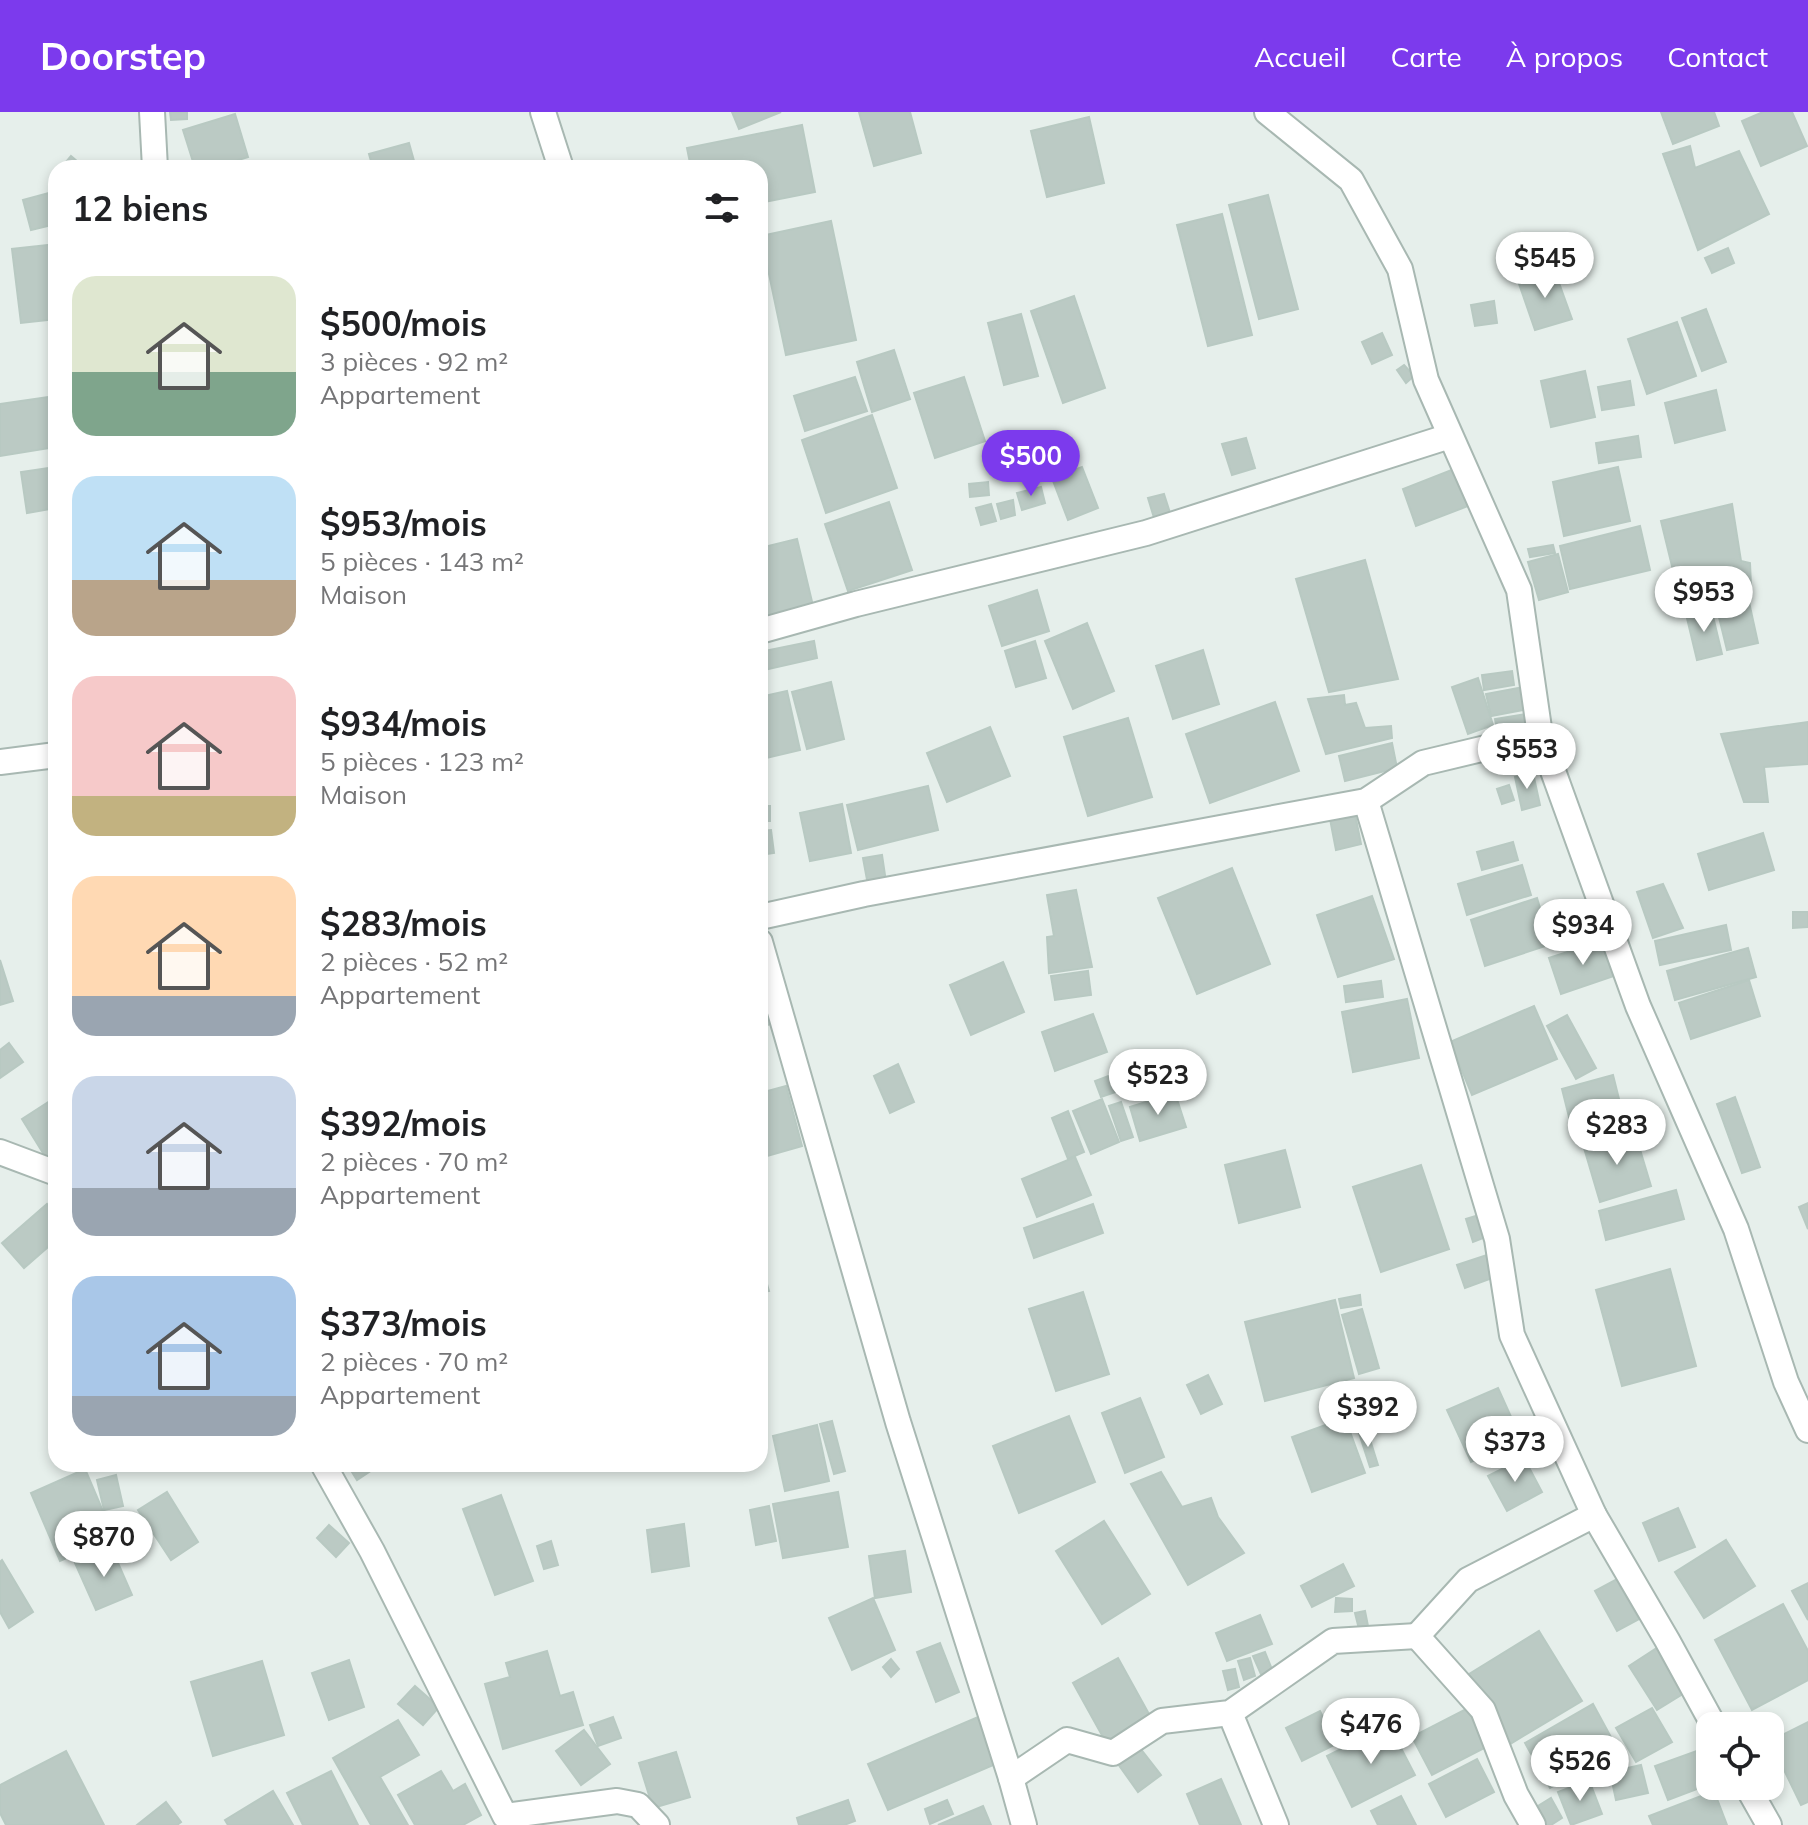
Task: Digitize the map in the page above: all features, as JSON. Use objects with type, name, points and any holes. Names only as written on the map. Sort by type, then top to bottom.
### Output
[{"type":"street","points":[[152,112],[155,160]]},
{"type":"street","points":[[543,112],[558,160]]},
{"type":"street","points":[[1267,112],[1351,180],[1400,269],[1426,380],[1519,590],[1540,735],[1638,1006],[1736,1229],[1786,1382],[1808,1430]]},
{"type":"street","points":[[768,629],[1146,533],[1450,436]]},
{"type":"street","points":[[768,915],[864,894],[1366,801],[1423,763],[1540,735]]},
{"type":"street","points":[[0,762],[48,756]]},
{"type":"street","points":[[1366,801],[1497,1239],[1512,1335],[1594,1515],[1706,1712]]},
{"type":"street","points":[[768,970],[898,1422],[1024,1825]]},
{"type":"street","points":[[0,1152],[48,1170]]},
{"type":"street","points":[[328,1472],[372,1551],[505,1816],[617,1801],[638,1805],[657,1825]]},
{"type":"street","points":[[1011,1778],[1067,1740],[1113,1753],[1162,1721],[1230,1713],[1333,1641],[1417,1636],[1468,1580],[1594,1515]]},
{"type":"street","points":[[1417,1636],[1483,1710],[1516,1795],[1533,1825]]},
{"type":"street","points":[[1230,1713],[1276,1825]]},
{"type":"street","points":[[1755,1800],[1769,1825]]},
{"type":"building","points":[[170,112],[187,112],[187,119],[171,120]]},
{"type":"building","points":[[732,112],[781,112],[739,129]]},
{"type":"building","points":[[859,112],[910,112],[921,153],[874,166]]},
{"type":"building","points":[[1661,112],[1714,112],[1719,126],[1673,144]]},
{"type":"building","points":[[1763,112],[1792,112],[1807,146],[1761,166],[1742,121]]},
{"type":"building","points":[[235,114],[248,157],[238,160],[192,160],[183,130]]},
{"type":"building","points":[[1089,117],[1104,183],[1047,197],[1031,131]]},
{"type":"building","points":[[802,125],[815,192],[768,201],[768,160],[689,160],[687,148]]},
{"type":"building","points":[[409,143],[414,160],[371,160],[369,154]]},
{"type":"building","points":[[1690,146],[1695,168],[1739,151],[1769,214],[1698,250],[1663,154]]},
{"type":"building","points":[[48,193],[48,226],[31,230],[23,200]]},
{"type":"building","points":[[1268,195],[1298,309],[1259,319],[1229,205]]},
{"type":"building","points":[[1222,214],[1252,335],[1208,346],[1177,225]]},
{"type":"building","points":[[831,221],[856,340],[786,355],[768,269],[768,234]]},
{"type":"building","points":[[48,245],[48,320],[21,323],[12,249]]},
{"type":"building","points":[[1728,248],[1734,263],[1712,273],[1705,258]]},
{"type":"building","points":[[1554,269],[1572,319],[1535,330],[1518,281]]},
{"type":"building","points":[[1074,296],[1105,388],[1063,403],[1031,311]]},
{"type":"building","points":[[1494,301],[1497,323],[1475,326],[1471,305]]},
{"type":"building","points":[[1706,309],[1726,362],[1702,371],[1682,318]]},
{"type":"building","points":[[1021,314],[1038,376],[1004,385],[988,323]]},
{"type":"building","points":[[1677,322],[1696,376],[1647,394],[1628,339]]},
{"type":"building","points":[[1382,333],[1392,355],[1372,364],[1362,342]]},
{"type":"building","points":[[894,350],[910,399],[872,412],[857,362]]},
{"type":"building","points":[[1404,365],[1414,376],[1406,383],[1397,370]]},
{"type":"building","points":[[1585,371],[1595,417],[1551,427],[1541,381]]},
{"type":"building","points":[[855,377],[867,411],[805,431],[794,396]]},
{"type":"building","points":[[964,377],[985,441],[935,458],[914,393]]},
{"type":"building","points":[[1630,381],[1634,405],[1602,410],[1598,387]]},
{"type":"building","points":[[1716,390],[1725,430],[1675,443],[1665,403]]},
{"type":"building","points":[[48,397],[48,448],[0,456],[0,404]]},
{"type":"building","points":[[872,415],[897,488],[826,513],[802,440]]},
{"type":"building","points":[[1638,436],[1641,457],[1599,463],[1596,443]]},
{"type":"building","points":[[1246,438],[1255,468],[1232,475],[1222,444]]},
{"type":"building","points":[[1082,467],[1098,508],[1068,520],[1052,478]]},
{"type":"building","points":[[1618,467],[1630,521],[1564,536],[1553,482]]},
{"type":"building","points":[[48,468],[48,509],[27,513],[21,472]]},
{"type":"building","points":[[1454,469],[1468,506],[1416,526],[1403,489]]},
{"type":"building","points":[[988,482],[989,495],[970,497],[969,484]]},
{"type":"building","points":[[1041,487],[1045,503],[1022,510],[1017,493]]},
{"type":"building","points":[[1164,494],[1171,516],[1155,521],[1148,498]]},
{"type":"building","points":[[1013,500],[1015,515],[1001,519],[997,504]]},
{"type":"building","points":[[889,502],[912,570],[848,591],[825,524]]},
{"type":"building","points":[[991,504],[996,521],[981,525],[976,508]]},
{"type":"building","points":[[1732,504],[1741,561],[1750,563],[1751,586],[1681,603],[1661,521]]},
{"type":"building","points":[[1640,526],[1650,570],[1570,589],[1560,546]]},
{"type":"building","points":[[797,539],[814,610],[768,620],[768,546]]},
{"type":"building","points":[[1553,545],[1555,553],[1530,557],[1528,549]]},
{"type":"building","points":[[1558,554],[1568,592],[1539,600],[1528,562]]},
{"type":"building","points":[[1365,560],[1398,679],[1329,692],[1296,579]]},
{"type":"building","points":[[1037,590],[1049,631],[1002,646],[989,606]]},
{"type":"building","points":[[1749,602],[1758,643],[1727,650],[1717,609]]},
{"type":"building","points":[[1711,608],[1722,654],[1697,660],[1686,614]]},
{"type":"building","points":[[1087,623],[1114,691],[1073,709],[1045,641]]},
{"type":"building","points":[[814,641],[817,658],[768,669],[768,650]]},
{"type":"building","points":[[1035,641],[1046,678],[1016,687],[1005,651]]},
{"type":"building","points":[[1203,650],[1219,704],[1173,719],[1156,666]]},
{"type":"building","points":[[1512,671],[1514,685],[1484,690],[1482,675]]},
{"type":"building","points":[[1478,678],[1493,725],[1468,734],[1452,687]]},
{"type":"building","points":[[831,682],[844,739],[807,749],[792,692]]},
{"type":"building","points":[[1524,687],[1528,709],[1491,716],[1486,694]]},
{"type":"building","points":[[787,691],[800,750],[768,758],[768,695]]},
{"type":"building","points":[[1344,695],[1345,705],[1356,703],[1365,728],[1391,726],[1392,738],[1326,754],[1308,699]]},
{"type":"building","points":[[1275,702],[1299,771],[1210,803],[1186,734]]},
{"type":"building","points":[[1532,713],[1534,730],[1498,736],[1495,719]]},
{"type":"building","points":[[1128,718],[1152,797],[1088,816],[1064,737]]},
{"type":"building","points":[[1808,722],[1808,764],[1764,767],[1768,802],[1744,802],[1721,734]]},
{"type":"building","points":[[990,727],[1010,776],[947,802],[927,753]]},
{"type":"building","points":[[1392,743],[1397,768],[1345,781],[1339,756]]},
{"type":"building","points":[[1533,773],[1540,805],[1522,810],[1515,777]]},
{"type":"building","points":[[1509,785],[1514,800],[1502,804],[1497,789]]},
{"type":"building","points":[[928,786],[938,830],[858,850],[847,805]]},
{"type":"building","points":[[842,804],[851,853],[810,861],[800,813]]},
{"type":"building","points":[[1355,814],[1361,844],[1336,850],[1330,819]]},
{"type":"building","points":[[768,830],[771,830],[774,853],[768,854]]},
{"type":"building","points":[[1763,833],[1774,870],[1709,890],[1698,854]]},
{"type":"building","points":[[1513,842],[1518,860],[1482,870],[1477,852]]},
{"type":"building","points":[[882,855],[886,882],[868,885],[863,858]]},
{"type":"building","points":[[1522,865],[1531,895],[1467,915],[1458,884]]},
{"type":"building","points":[[1232,868],[1270,964],[1197,994],[1158,898]]},
{"type":"building","points":[[1663,884],[1683,928],[1653,938],[1637,892]]},
{"type":"building","points":[[1076,890],[1092,967],[1049,973],[1047,937],[1054,936],[1047,895]]},
{"type":"building","points":[[1372,896],[1394,959],[1338,977],[1317,915]]},
{"type":"building","points":[[1537,898],[1551,944],[1485,966],[1471,920]]},
{"type":"building","points":[[1793,912],[1808,912],[1808,927],[1793,928]]},
{"type":"building","points":[[1726,925],[1731,950],[1660,965],[1655,941]]},
{"type":"building","points":[[1605,940],[1617,975],[1561,994],[1549,958]]},
{"type":"building","points":[[1748,948],[1756,977],[1675,1000],[1667,971]]},
{"type":"building","points":[[0,960],[13,1001],[0,1005]]},
{"type":"building","points":[[1003,962],[1024,1012],[971,1035],[950,985]]},
{"type":"building","points":[[1088,971],[1091,995],[1055,1000],[1051,976]]},
{"type":"building","points":[[1749,980],[1760,1016],[1691,1039],[1679,1003]]},
{"type":"building","points":[[1381,981],[1383,997],[1346,1002],[1344,986]]},
{"type":"building","points":[[1407,999],[1419,1058],[1353,1072],[1342,1012]]},
{"type":"building","points":[[1534,1006],[1557,1059],[1472,1095],[1450,1042]]},
{"type":"building","points":[[1093,1014],[1107,1052],[1055,1071],[1042,1032]]},
{"type":"building","points":[[1567,1015],[1596,1068],[1576,1079],[1547,1026]]},
{"type":"building","points":[[9,1043],[23,1062],[0,1078],[0,1050]]},
{"type":"building","points":[[898,1064],[914,1102],[890,1113],[874,1076]]},
{"type":"building","points":[[1119,1072],[1124,1089],[1101,1097],[1095,1081]]},
{"type":"building","points":[[1613,1075],[1626,1127],[1575,1141],[1562,1089]]},
{"type":"building","points":[[786,1086],[802,1146],[768,1156],[768,1091]]},
{"type":"building","points":[[1175,1093],[1186,1127],[1140,1141],[1130,1107]]},
{"type":"building","points":[[1735,1097],[1760,1167],[1742,1173],[1717,1104]]},
{"type":"building","points":[[1102,1099],[1119,1142],[1091,1154],[1073,1111]]},
{"type":"building","points":[[48,1102],[48,1157],[46,1158],[22,1119]]},
{"type":"building","points":[[1121,1102],[1133,1137],[1121,1141],[1109,1106]]},
{"type":"building","points":[[1068,1111],[1084,1152],[1068,1159],[1052,1118]]},
{"type":"building","points":[[1635,1133],[1651,1186],[1600,1202],[1584,1148]]},
{"type":"building","points":[[1285,1150],[1300,1207],[1239,1223],[1225,1165]]},
{"type":"building","points":[[1075,1157],[1091,1195],[1037,1217],[1022,1179]]},
{"type":"building","points":[[1421,1165],[1449,1249],[1381,1272],[1353,1187]]},
{"type":"building","points":[[1676,1190],[1684,1219],[1606,1240],[1599,1211]]},
{"type":"building","points":[[1808,1203],[1808,1229],[1799,1207]]},
{"type":"building","points":[[1093,1204],[1103,1233],[1034,1258],[1024,1228]]},
{"type":"building","points":[[48,1205],[48,1247],[24,1268],[2,1243]]},
{"type":"building","points":[[1479,1215],[1486,1237],[1473,1242],[1466,1219]]},
{"type":"building","points":[[1490,1254],[1498,1276],[1465,1288],[1457,1265]]},
{"type":"building","points":[[1670,1269],[1696,1366],[1622,1386],[1596,1290]]},
{"type":"building","points":[[1083,1292],[1109,1374],[1056,1391],[1029,1309]]},
{"type":"building","points":[[1360,1295],[1361,1305],[1341,1308],[1339,1299]]},
{"type":"building","points":[[1335,1300],[1354,1378],[1265,1401],[1245,1322]]},
{"type":"building","points":[[1362,1309],[1379,1368],[1359,1374],[1342,1315]]},
{"type":"building","points":[[1208,1375],[1222,1404],[1201,1414],[1187,1385]]},
{"type":"building","points":[[1498,1388],[1521,1439],[1471,1462],[1447,1410]]},
{"type":"building","points":[[1140,1398],[1164,1457],[1125,1473],[1102,1413]]},
{"type":"building","points":[[1069,1416],[1095,1482],[1019,1513],[993,1446]]},
{"type":"building","points":[[1345,1418],[1365,1473],[1312,1492],[1292,1437]]},
{"type":"building","points":[[832,1421],[845,1471],[834,1474],[820,1424]]},
{"type":"building","points":[[817,1425],[829,1481],[785,1491],[773,1436]]},
{"type":"building","points":[[1367,1430],[1378,1465],[1370,1467],[1359,1433]]},
{"type":"building","points":[[1524,1458],[1542,1492],[1507,1511],[1488,1476]]},
{"type":"building","points":[[78,1472],[86,1472],[114,1537],[60,1561],[31,1493]]},
{"type":"building","points":[[352,1472],[369,1472],[357,1480]]},
{"type":"building","points":[[1161,1472],[1182,1507],[1211,1498],[1218,1517],[1244,1553],[1188,1585],[1131,1484]]},
{"type":"building","points":[[116,1475],[123,1506],[104,1510],[97,1480]]},
{"type":"building","points":[[167,1492],[198,1542],[171,1560],[138,1510]]},
{"type":"building","points":[[838,1492],[848,1547],[783,1558],[773,1504]]},
{"type":"building","points":[[501,1495],[533,1581],[495,1595],[463,1509]]},
{"type":"building","points":[[769,1506],[776,1541],[756,1545],[750,1510]]},
{"type":"building","points":[[1678,1508],[1695,1547],[1659,1561],[1643,1523]]},
{"type":"building","points":[[1104,1521],[1150,1594],[1102,1624],[1056,1551]]},
{"type":"building","points":[[684,1524],[689,1566],[652,1572],[647,1530]]},
{"type":"building","points":[[329,1525],[349,1543],[336,1557],[317,1538]]},
{"type":"building","points":[[1726,1540],[1755,1586],[1704,1618],[1675,1572]]},
{"type":"building","points":[[551,1541],[558,1565],[544,1569],[537,1546]]},
{"type":"building","points":[[111,1547],[132,1595],[96,1610],[75,1563]]},
{"type":"building","points":[[905,1551],[911,1592],[875,1598],[869,1556]]},
{"type":"building","points":[[2,1560],[33,1612],[9,1628],[0,1612]]},
{"type":"building","points":[[1343,1564],[1354,1586],[1312,1607],[1301,1586]]},
{"type":"building","points":[[1617,1579],[1639,1619],[1617,1631],[1595,1591]]},
{"type":"building","points":[[1808,1583],[1808,1620],[1792,1591]]},
{"type":"building","points":[[873,1598],[895,1650],[852,1670],[829,1618]]},
{"type":"building","points":[[1336,1598],[1352,1599],[1352,1611],[1335,1612]]},
{"type":"building","points":[[1783,1604],[1808,1651],[1808,1680],[1752,1710],[1715,1640]]},
{"type":"building","points":[[1365,1611],[1369,1631],[1360,1633],[1355,1613]]},
{"type":"building","points":[[1260,1615],[1272,1644],[1227,1661],[1216,1633]]},
{"type":"building","points":[[1539,1631],[1582,1701],[1510,1744],[1469,1674]]},
{"type":"building","points":[[940,1643],[959,1692],[936,1702],[917,1652]]},
{"type":"building","points":[[1663,1644],[1691,1689],[1657,1710],[1629,1666]]},
{"type":"building","points":[[547,1651],[560,1696],[573,1692],[583,1725],[503,1749],[485,1684],[510,1677],[506,1663]]},
{"type":"building","points":[[1265,1652],[1275,1677],[1264,1681],[1253,1656]]},
{"type":"building","points":[[1118,1658],[1154,1723],[1109,1748],[1073,1683]]},
{"type":"building","points":[[1250,1658],[1255,1676],[1244,1680],[1238,1661]]},
{"type":"building","points":[[891,1659],[899,1669],[891,1677],[883,1667]]},
{"type":"building","points":[[349,1660],[364,1707],[329,1720],[312,1673]]},
{"type":"building","points":[[262,1661],[284,1735],[213,1756],[191,1682]]},
{"type":"building","points":[[1235,1669],[1239,1687],[1228,1690],[1223,1671]]},
{"type":"building","points":[[415,1686],[439,1707],[423,1725],[398,1704]]},
{"type":"building","points":[[1593,1704],[1618,1750],[1550,1788],[1525,1743]]},
{"type":"building","points":[[1470,1707],[1490,1745],[1432,1775],[1412,1737]]},
{"type":"building","points":[[1652,1708],[1672,1742],[1636,1762],[1616,1728]]},
{"type":"building","points":[[1320,1711],[1336,1744],[1302,1761],[1286,1728]]},
{"type":"building","points":[[613,1717],[621,1738],[598,1746],[590,1725]]},
{"type":"building","points":[[978,1717],[998,1763],[888,1810],[868,1764]]},
{"type":"building","points":[[398,1720],[419,1755],[380,1777],[408,1825],[371,1825],[333,1758]]},
{"type":"building","points":[[1808,1722],[1808,1802],[1801,1805],[1784,1770],[1784,1734]]},
{"type":"building","points":[[1389,1725],[1415,1775],[1352,1807],[1327,1756]]},
{"type":"building","points":[[584,1730],[610,1764],[581,1785],[556,1751]]},
{"type":"building","points":[[1140,1748],[1161,1775],[1138,1792],[1118,1764]]},
{"type":"building","points":[[66,1751],[104,1825],[6,1825],[0,1813],[0,1785]]},
{"type":"building","points":[[1696,1751],[1696,1789],[1668,1800],[1655,1766]]},
{"type":"building","points":[[676,1752],[690,1797],[653,1808],[639,1763]]},
{"type":"building","points":[[1477,1759],[1494,1792],[1446,1817],[1429,1784]]},
{"type":"building","points":[[1641,1765],[1648,1793],[1616,1800],[1610,1772]]},
{"type":"building","points":[[331,1771],[358,1825],[303,1825],[287,1793]]},
{"type":"building","points":[[441,1771],[453,1791],[465,1784],[481,1815],[463,1825],[415,1825],[398,1795]]},
{"type":"building","points":[[1221,1779],[1241,1825],[1200,1825],[1187,1794]]},
{"type":"building","points":[[1589,1780],[1602,1814],[1571,1825],[1558,1792]]},
{"type":"building","points":[[273,1791],[293,1825],[228,1825],[225,1820]]},
{"type":"building","points":[[1401,1796],[1416,1825],[1378,1825],[1371,1811]]},
{"type":"building","points":[[1551,1798],[1562,1818],[1551,1825],[1542,1825],[1533,1809]]},
{"type":"building","points":[[1696,1798],[1717,1800],[1727,1825],[1653,1825],[1649,1816]]},
{"type":"building","points":[[848,1800],[855,1821],[844,1825],[799,1825],[797,1818]]},
{"type":"building","points":[[947,1800],[953,1814],[930,1824],[925,1809]]},
{"type":"building","points":[[166,1802],[181,1822],[177,1825],[137,1825]]},
{"type":"building","points":[[983,1806],[991,1825],[938,1825]]}]
